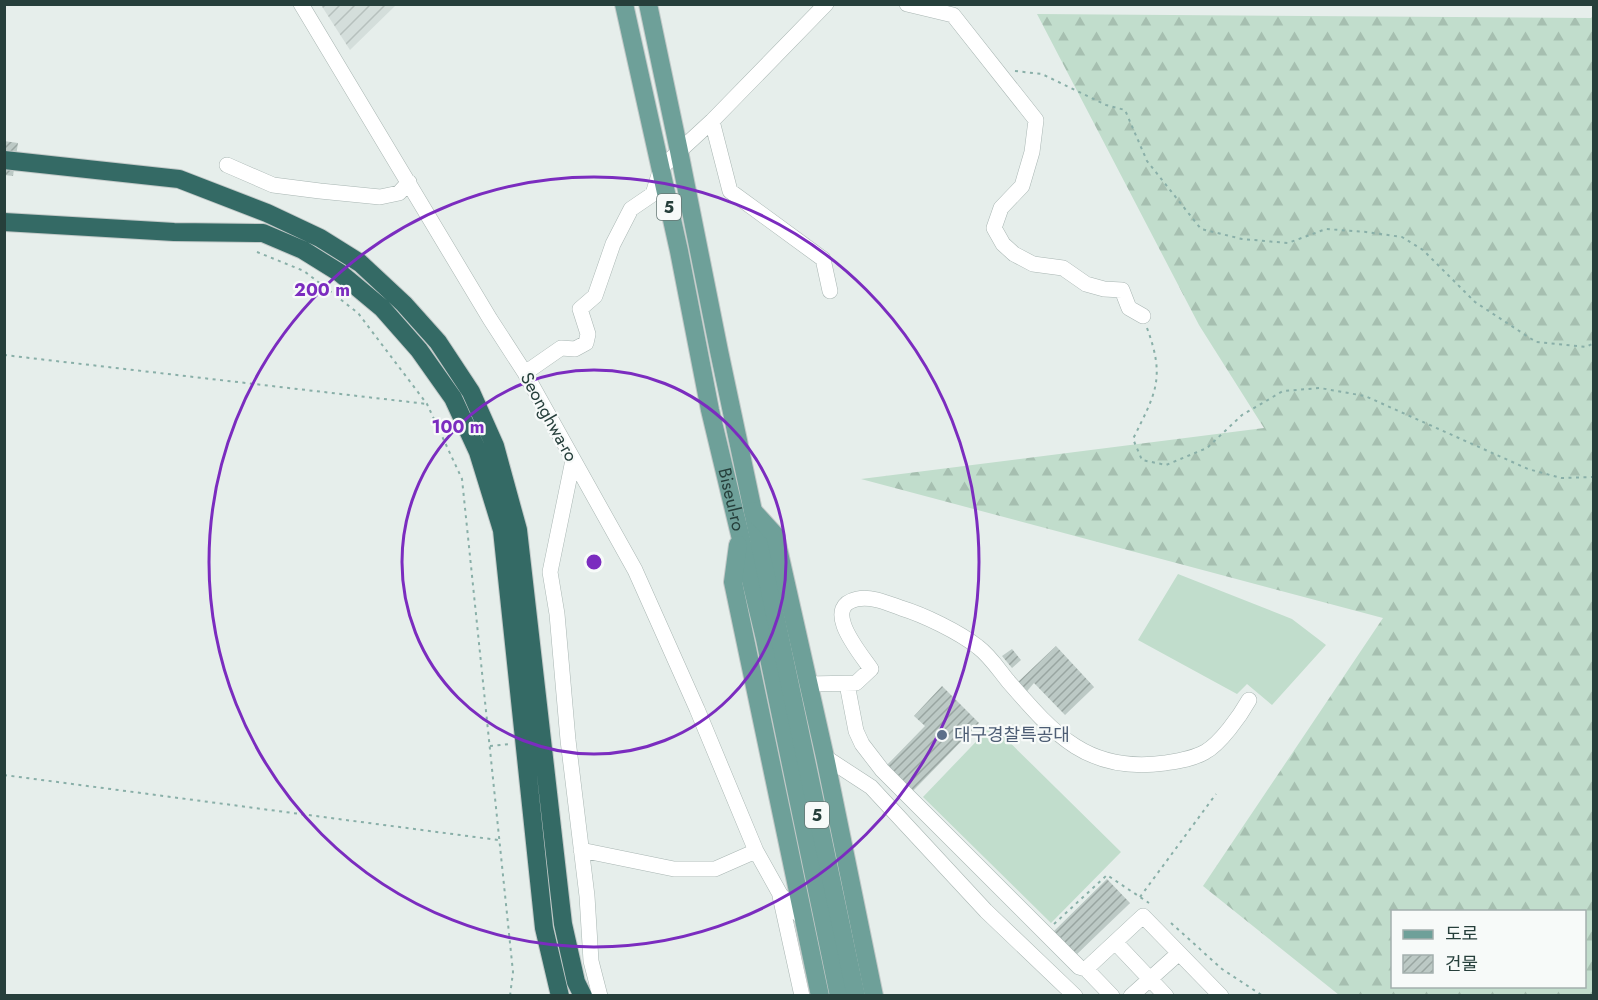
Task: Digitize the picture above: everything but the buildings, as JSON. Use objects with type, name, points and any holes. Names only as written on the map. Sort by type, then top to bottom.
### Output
[{"type":"highway","points":[[4,160],[179,179],[267,213],[320,238],[360,264],[404,304],[438,342],[471,392],[495,446],[518,530],[563,924],[576,982],[583,996]]},
{"type":"highway","points":[[4,222],[174,232],[263,233],[303,250],[340,273],[382,308],[419,350],[453,398],[478,452],[501,530],[544,928],[560,996]]},
{"type":"main road","name":"Biseul-ro","points":[[624,4],[661,168],[710,410],[740,536],[772,636],[856,996]]},
{"type":"main road","name":"Biseul-ro","points":[[648,4],[752,509],[772,636],[839,996]]},
{"type":"main road","points":[[752,509],[775,535],[825,757],[874,996]]},
{"type":"main road","points":[[740,536],[733,582],[820,996]]},
{"type":"street","name":"Seonghwa-ro","points":[[301,4],[490,319],[525,373],[635,570],[697,709],[756,851],[780,894]]},
{"type":"street","points":[[525,373],[561,348],[575,349],[586,343],[588,334],[580,309],[595,296],[613,244],[631,209],[653,194],[661,168],[712,121],[826,4]]},
{"type":"street","points":[[907,4],[956,10],[996,69],[1036,120],[1032,152],[1023,186],[1001,207],[994,228],[1003,244],[1014,254],[1033,264],[1064,268],[1086,284],[1104,289],[1122,290],[1129,308],[1143,316]]},
{"type":"street","points":[[712,121],[730,192],[823,259],[830,291]]},
{"type":"street","points":[[227,165],[273,184],[380,197],[399,193],[409,182]]},
{"type":"street","points":[[573,460],[550,572],[557,614],[568,740],[587,896],[591,961],[600,996]]},
{"type":"street","points":[[808,684],[856,683],[871,669],[844,628],[841,617],[846,605],[855,599],[870,598],[921,614],[979,648],[1045,724],[1092,756],[1115,763],[1146,765],[1180,760],[1206,752],[1237,721],[1249,700]]},
{"type":"street","points":[[847,684],[856,731],[862,744],[882,770],[1079,967],[1086,969],[1112,996]]},
{"type":"street","points":[[825,757],[871,787],[986,912],[1075,996]]},
{"type":"street","points":[[581,850],[674,869],[716,869],[756,851]]},
{"type":"street","points":[[780,894],[805,921]]},
{"type":"street","points":[[780,894],[802,996]]},
{"type":"street","points":[[1086,969],[1143,916],[1221,996]]},
{"type":"street","points":[[1114,942],[1166,996]]},
{"type":"street","points":[[1131,996],[1179,952]]},
{"type":"path","points":[[996,69],[1041,74],[1106,105],[1125,110],[1147,161],[1201,229],[1242,239],[1288,243],[1326,229],[1402,237],[1423,250],[1475,302],[1536,342],[1586,346],[1593,343]]},
{"type":"path","points":[[256,252],[304,271],[358,313],[427,405],[462,479],[513,972],[510,996]]},
{"type":"path","points":[[1143,316],[1152,340],[1158,371],[1154,397],[1133,439],[1142,460],[1166,465],[1186,457],[1207,448],[1242,415],[1283,391],[1320,388],[1365,396],[1528,469],[1561,478],[1593,477]]},
{"type":"path","points":[[4,355],[427,405]]},
{"type":"path","points":[[490,746],[511,744]]},
{"type":"path","points":[[4,776],[500,840]]},
{"type":"path","points":[[1140,897],[1216,794]]},
{"type":"shaded area","points":[[321,5],[396,5],[350,50]]},
{"type":"green space","points":[[1037,14],[1591,18],[1593,16],[1593,995],[1339,995],[1203,886],[1383,618],[861,479],[1264,428],[1199,325]]},
{"type":"green space","points":[[1178,574],[1292,619],[1326,645],[1272,705],[1247,684],[1237,694],[1138,640]]},
{"type":"green space","points":[[992,725],[1121,852],[1051,923],[923,797]]},
{"type":"place","name":"대구경찰특공대","points":[[942,735]]}]
